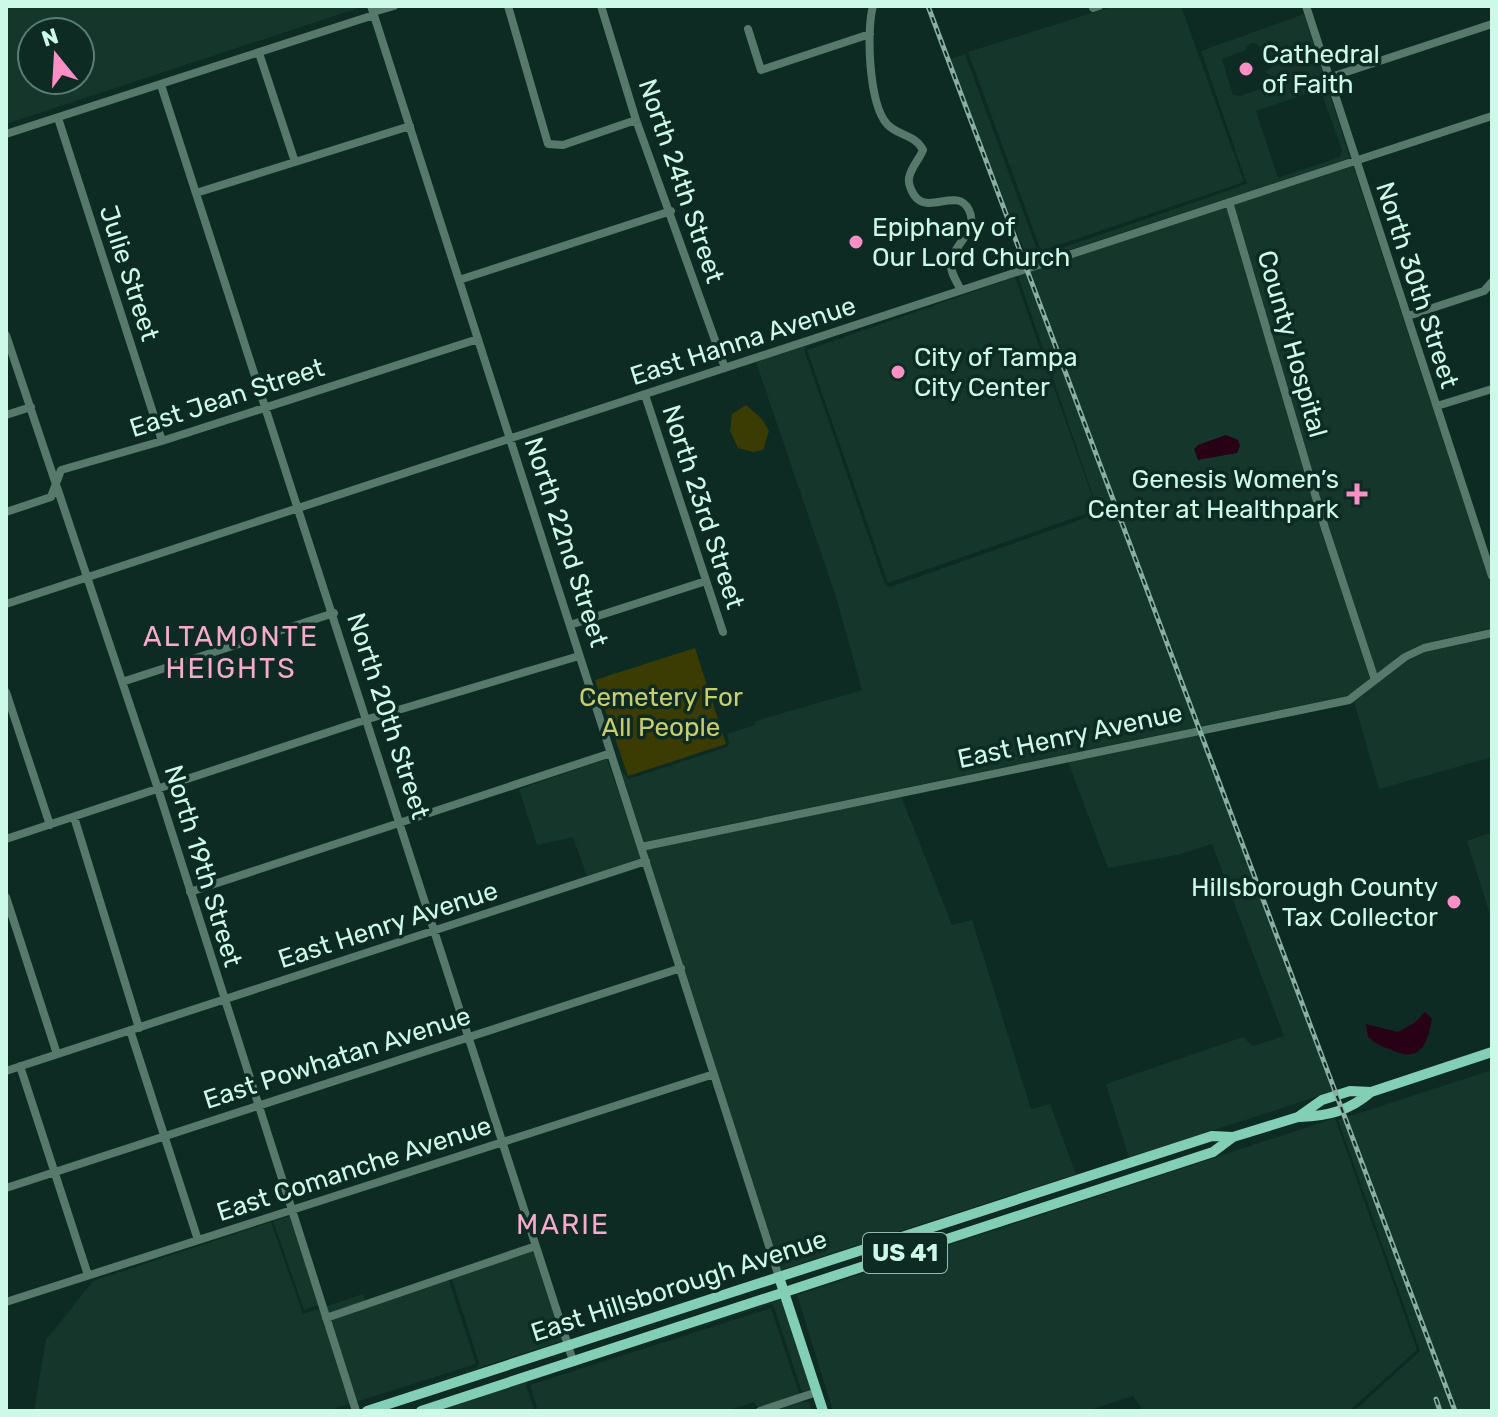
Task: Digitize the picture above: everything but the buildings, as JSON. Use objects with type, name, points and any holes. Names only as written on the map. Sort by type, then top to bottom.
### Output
[{"type":"main road","name":"East Hillsborough Avenue","points":[[421,1411],[1213,1152],[1233,1137],[1298,1117],[1325,1116],[1354,1106],[1371,1092],[1492,1052]]},
{"type":"main road","name":"East Hillsborough Avenue","points":[[367,1411],[1212,1136],[1233,1137]]},
{"type":"main road","name":"North 22nd Street","points":[[779,1277],[823,1411]]},
{"type":"street","points":[[6,134],[394,6]]},
{"type":"street","points":[[508,6],[548,144],[563,145],[636,120]]},
{"type":"street","name":"North 24th Street","points":[[601,6],[636,120],[725,368]]},
{"type":"street","points":[[873,6],[869,19],[875,96],[890,127],[920,144],[923,150],[912,167],[908,181],[912,191],[923,202],[957,200],[967,207],[970,214],[969,231],[951,260],[952,271],[961,290]]},
{"type":"street","name":"North 30th Street","points":[[1306,6],[1492,576]]},
{"type":"street","name":"North 22nd Street","points":[[373,11],[779,1277]]},
{"type":"street","points":[[1328,78],[1492,24]]},
{"type":"street","points":[[748,29],[761,70],[870,34]]},
{"type":"street","points":[[259,53],[295,162]]},
{"type":"street","name":"North 20th Street","points":[[161,85],[573,1361]]},
{"type":"street","name":"East Hanna Avenue","points":[[6,604],[1492,116]]},
{"type":"street","name":"Julie Street","points":[[58,118],[162,441]]},
{"type":"street","points":[[196,193],[410,126]]},
{"type":"street","name":"County Hospital","points":[[1229,202],[1325,528],[1375,680]]},
{"type":"street","points":[[459,280],[671,211]]},
{"type":"street","points":[[1408,316],[1484,291],[1492,282]]},
{"type":"street","name":"North 19th Street","points":[[6,335],[158,789],[356,1411]]},
{"type":"street","name":"East Jean Street","points":[[6,512],[51,497],[61,470],[162,441],[478,339]]},
{"type":"street","points":[[1437,406],[1492,389]]},
{"type":"street","name":"North 23rd Street","points":[[645,395],[723,632]]},
{"type":"street","points":[[6,415],[31,407]]},
{"type":"street","points":[[570,625],[706,581]]},
{"type":"street","points":[[122,682],[334,613]]},
{"type":"street","name":"East Henry Avenue","points":[[641,847],[1349,700],[1405,657],[1424,648],[1492,633]]},
{"type":"street","points":[[6,839],[368,719],[579,656]]},
{"type":"street","points":[[6,692],[50,825]]},
{"type":"street","points":[[190,892],[611,753]]},
{"type":"street","points":[[74,817],[164,1136],[198,1240]]},
{"type":"street","name":"East Henry Avenue","points":[[6,1071],[646,861]]},
{"type":"street","points":[[6,897],[57,1054]]},
{"type":"street","name":"East Powhatan Avenue","points":[[6,1188],[681,968]]},
{"type":"street","points":[[20,1066],[88,1275]]},
{"type":"street","name":"East Comanche Avenue","points":[[6,1302],[714,1074]]},
{"type":"street","points":[[326,1318],[536,1246]]},
{"type":"street","points":[[760,1411],[817,1392]]},
{"type":"shaded area","points":[[6,6],[362,7],[96,94],[96,16],[16,16],[16,96],[91,96],[6,124]]},
{"type":"shaded area","points":[[1114,6],[1181,6],[1244,182],[1041,251],[968,52]]},
{"type":"shaded area","points":[[1304,14],[1350,158],[1029,263],[949,59],[965,54],[1041,255],[1247,184],[1201,51]],"holes":[[[1254,43],[1264,55],[1273,58],[1272,67],[1265,72],[1271,76],[1272,85],[1240,96],[1233,95],[1222,59],[1246,50],[1247,45]],[[1320,89],[1342,150],[1340,157],[1278,178],[1256,111]]]},
{"type":"shaded area","points":[[1353,166],[1492,588],[1492,628],[1422,644],[1402,654],[1376,674],[1234,205]]},
{"type":"shaded area","points":[[1227,207],[1322,529],[1370,679],[1367,683],[1347,696],[644,842],[621,770],[629,779],[727,747],[727,734],[755,725],[753,722],[862,690],[836,597],[756,362],[843,334],[804,350],[885,584],[890,587],[1099,513],[1018,276]]},
{"type":"shaded area","points":[[1015,277],[1097,510],[888,583],[807,350]]},
{"type":"shaded area","points":[[1226,435],[1238,440],[1240,446],[1237,453],[1198,460],[1194,449],[1198,445]]},
{"type":"shaded area","points":[[1492,637],[1492,757],[1379,789],[1354,701],[1407,661],[1425,652]]},
{"type":"shaded area","points":[[1203,734],[1334,1091],[1129,1158],[1106,1084],[1243,1037],[1253,1046],[1284,1036],[1212,844],[1177,855],[1108,868],[1068,762]]},
{"type":"shaded area","points":[[607,759],[641,858],[587,876],[573,837],[537,845],[519,789]]},
{"type":"shaded area","points":[[901,796],[952,925],[972,920],[1031,1109],[1050,1104],[1076,1174],[781,1270],[646,850]]},
{"type":"shaded area","points":[[1492,832],[1492,921],[1467,841]]},
{"type":"shaded area","points":[[1425,1012],[1432,1019],[1428,1034],[1422,1047],[1412,1054],[1389,1049],[1368,1037],[1366,1024],[1398,1032]]},
{"type":"shaded area","points":[[1492,1070],[1492,1411],[1354,1411],[1420,1351],[1338,1120]]},
{"type":"shaded area","points":[[1335,1118],[1417,1350],[1349,1411],[1144,1411],[1133,1396],[1087,1411],[833,1411],[797,1295]]},
{"type":"shaded area","points":[[290,1216],[318,1305],[304,1310],[273,1221]]},
{"type":"shaded area","points":[[271,1222],[303,1314],[363,1294],[367,1305],[448,1278],[476,1364],[327,1411],[34,1411],[46,1340],[93,1281]]},
{"type":"shaded area","points":[[534,1251],[562,1341],[358,1407],[478,1367],[452,1279]]},
{"type":"shaded area","points":[[783,1299],[812,1389],[802,1392],[771,1304],[542,1377]]},
{"type":"shaded area","points":[[771,1308],[802,1402],[809,1402],[812,1411],[759,1411],[755,1402],[726,1411],[538,1411],[530,1385]]},
{"type":"shaded area","points":[[528,1381],[526,1386],[535,1411],[435,1411]]},
{"type":"green space","points":[[746,405],[762,419],[769,431],[763,450],[753,452],[738,448],[730,431],[732,414]]},
{"type":"green space","name":"Cemetery For All People","points":[[695,648],[726,744],[628,776],[595,680]]},
{"type":"railway","points":[[928,6],[1455,1411]]},
{"type":"railway","points":[[1436,1399],[1440,1411]]},
{"type":"place","name":"Cathedral of Faith","points":[[1246,69]]},
{"type":"place","name":"Epiphany of Our Lord Church","points":[[856,242]]},
{"type":"place","name":"City of Tampa City Center","points":[[898,372]]},
{"type":"place","name":"Genesis Women’s Center at Healthpark","points":[[1357,494]]},
{"type":"place","name":"Hillsborough County Tax Collector","points":[[1454,902]]},
{"type":"district","name":"ALTAMONTE HEIGHTS","points":[[231,652]]},
{"type":"district","name":"MARIE","points":[[563,1224]]}]
